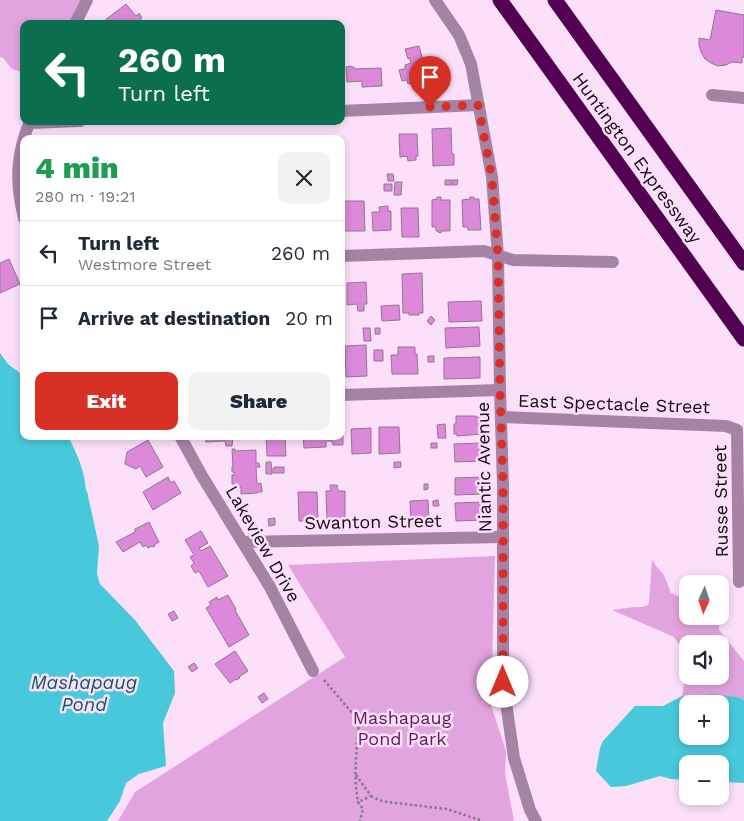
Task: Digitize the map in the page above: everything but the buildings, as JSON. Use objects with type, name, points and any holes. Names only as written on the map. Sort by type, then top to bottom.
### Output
[{"type":"highway","name":"Huntington Expressway","points":[[500,0],[744,339]]},
{"type":"highway","name":"Huntington Expressway","points":[[555,0],[744,263]]},
{"type":"street","points":[[77,20],[87,0]]},
{"type":"street","name":"Niantic Avenue","points":[[435,0],[464,45],[470,64],[492,178],[498,256],[503,485],[503,682],[514,758],[530,810],[536,821]]},
{"type":"street","points":[[712,95],[744,98]]},
{"type":"street","points":[[345,111],[478,105]]},
{"type":"street","points":[[20,152],[18,162],[20,195]]},
{"type":"street","points":[[345,256],[484,252],[513,260],[613,262]]},
{"type":"street","points":[[345,394],[500,390]]},
{"type":"street","name":"East Spectacle Street","points":[[501,417],[726,426]]},
{"type":"street","name":"Russe Street","points":[[726,426],[737,430],[739,582]]},
{"type":"street","name":"Lakeview Drive","points":[[182,440],[270,587],[313,671]]},
{"type":"street","name":"Swanton Street","points":[[244,542],[503,537]]},
{"type":"path","points":[[324,680],[359,721],[355,788],[358,802],[363,810],[360,821]]},
{"type":"path","points":[[355,774],[371,796],[379,800],[447,809],[483,821]]},
{"type":"path","points":[[358,802],[371,796]]},
{"type":"green space","points":[[0,0],[84,0],[73,20],[20,20],[20,72],[12,69],[0,57]]},
{"type":"green space","name":"Mashapaug Pond Park","points":[[495,556],[491,705],[506,751],[505,773],[514,821],[118,821],[135,792],[345,657],[288,565]]},
{"type":"green space","points":[[652,559],[664,575],[671,593],[679,596],[679,625],[720,625],[719,630],[723,635],[679,635],[679,645],[674,637],[612,610],[642,607],[648,605]]},
{"type":"green space","points":[[729,642],[744,661],[744,700],[738,697],[729,697],[729,695],[682,695],[684,685],[729,685]]},
{"type":"water","name":"Mashapaug Pond","points":[[0,353],[8,364],[20,373],[20,440],[70,440],[84,477],[99,546],[97,574],[100,584],[135,620],[174,671],[175,693],[163,723],[166,766],[139,774],[126,783],[120,801],[107,821],[0,821]]},
{"type":"water","points":[[729,696],[744,700],[744,783],[729,782],[729,755],[679,755],[679,780],[660,776],[626,786],[611,787],[596,771],[603,741],[635,706],[663,706],[679,698],[679,745],[729,745]]},
{"type":"route","points":[[430,107],[478,105],[492,178],[498,256],[503,485],[503,682]]}]
